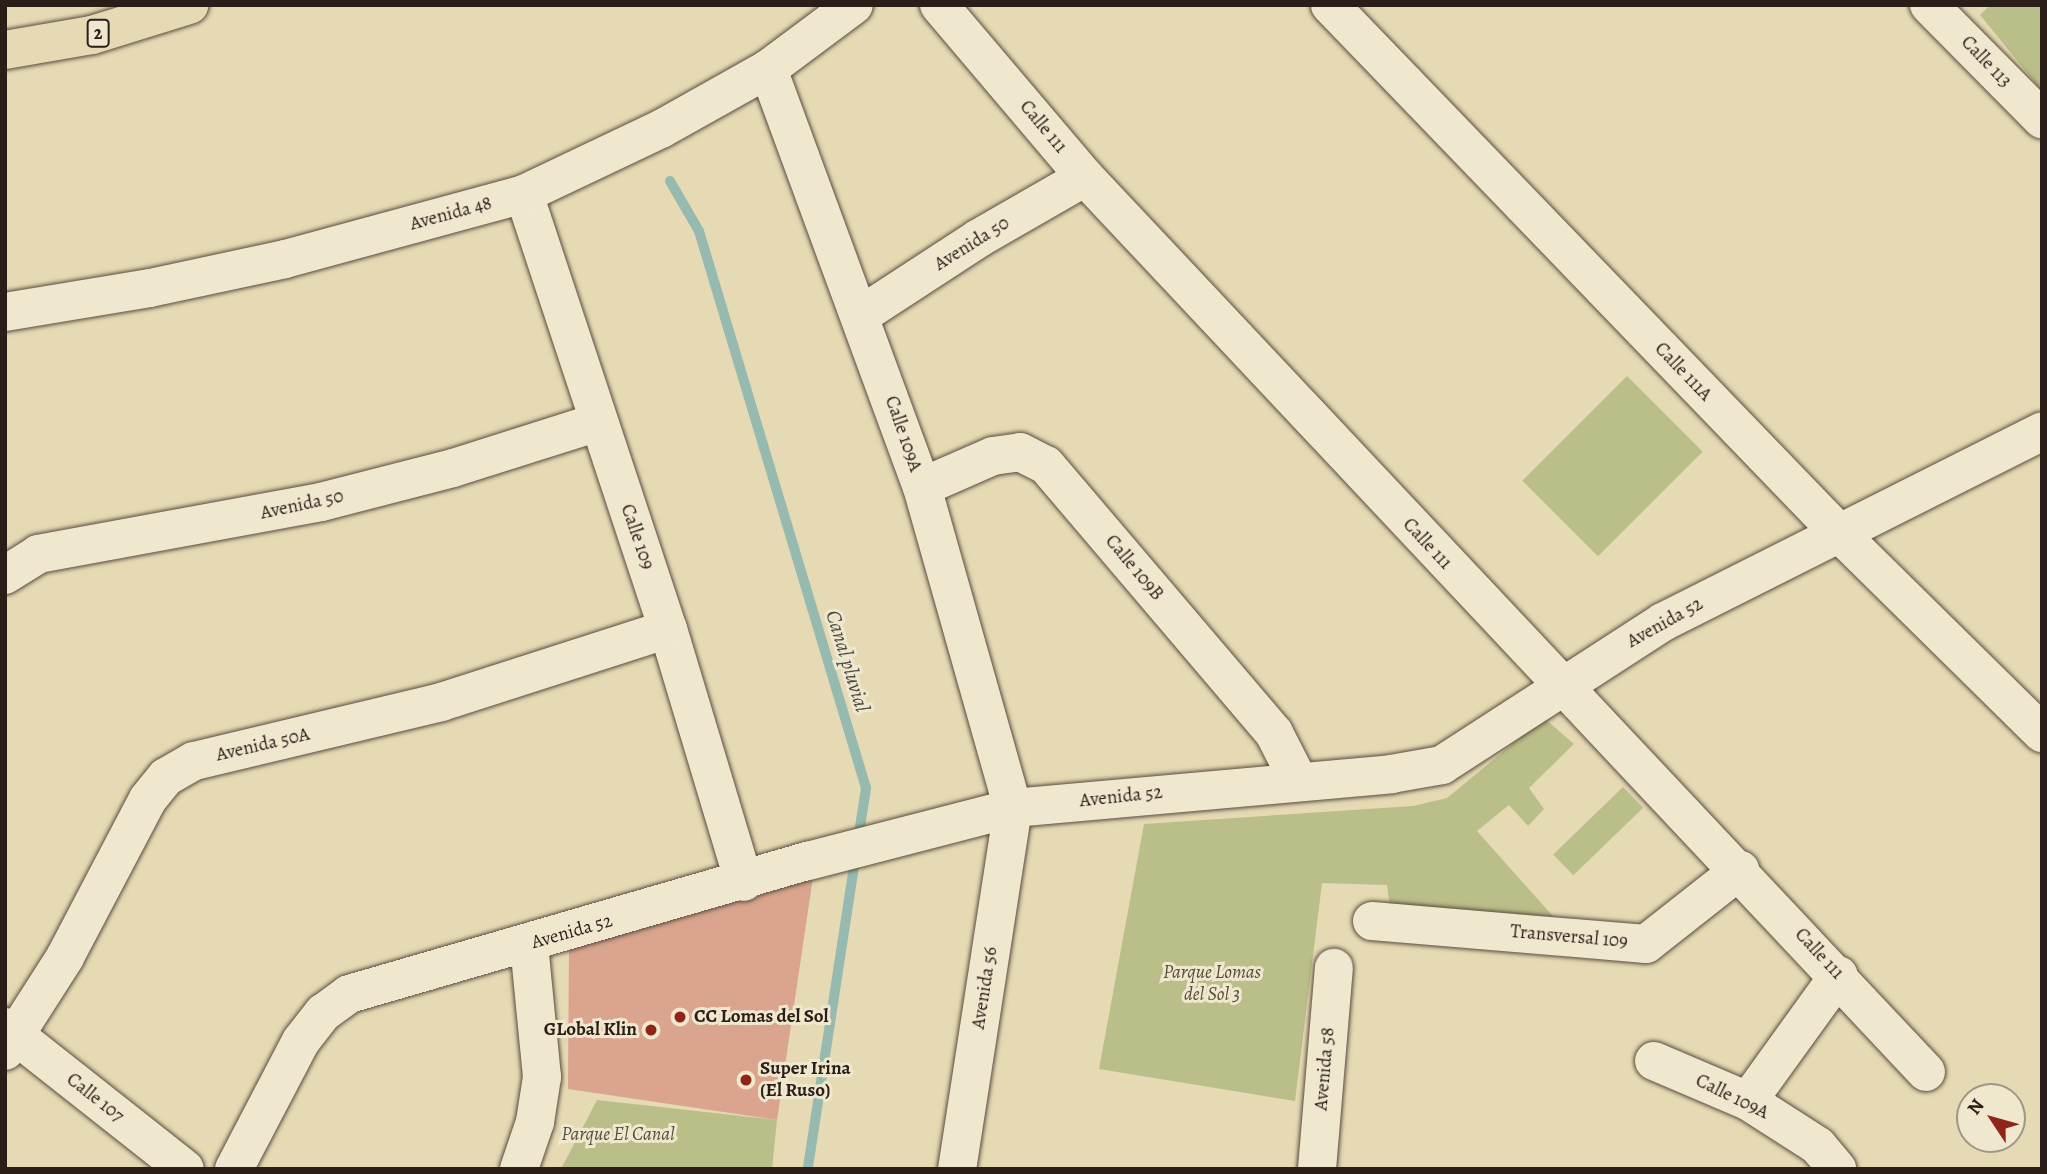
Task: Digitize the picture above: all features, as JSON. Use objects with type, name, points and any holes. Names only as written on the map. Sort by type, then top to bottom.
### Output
[{"type":"highway","name":"2","points":[[5,50],[92,35],[189,5]]},
{"type":"street","name":"Avenida 48","points":[[5,312],[150,288],[285,259],[524,194],[661,129],[768,69],[854,5]]},
{"type":"street","name":"Calle 111","points":[[939,5],[1085,177],[1562,690],[1740,870],[1926,1072]]},
{"type":"street","name":"Calle 111A","points":[[1330,5],[1837,531],[2042,733]]},
{"type":"street","name":"Calle 113","points":[[1949,12],[2042,119]]},
{"type":"street","name":"Calle 109A","points":[[768,69],[861,315],[922,487],[1013,808]]},
{"type":"street","name":"Avenida 50","points":[[861,315],[979,238],[1085,177]]},
{"type":"street","name":"Calle 109","points":[[524,194],[668,629],[744,882]]},
{"type":"street","name":"Avenida 50","points":[[5,575],[38,554],[321,502],[453,468],[598,422]]},
{"type":"street","name":"Avenida 52","points":[[233,1169],[302,1041],[323,1013],[349,994],[744,882],[808,860],[1013,808],[1298,780],[1391,774],[1442,765],[1562,690],[1663,622],[1837,531],[2042,432]]},
{"type":"street","name":"Calle 109B","points":[[922,487],[993,456],[1020,452],[1046,465],[1274,733],[1298,780]]},
{"type":"street","name":"Avenida 50A","points":[[9,1039],[148,799],[166,777],[194,761],[441,702],[668,629]]},
{"type":"street","name":"Avenida 56","points":[[957,1169],[1013,808]]},
{"type":"street","name":"Transversal 109","points":[[1372,921],[1646,944],[1740,870]]},
{"type":"street","points":[[519,1169],[535,1122],[542,1077],[529,944]]},
{"type":"street","name":"Avenida 58","points":[[1317,1169],[1334,968]]},
{"type":"street","points":[[1748,1101],[1839,975]]},
{"type":"street","name":"Calle 107","points":[[9,1039],[185,1169]]},
{"type":"street","name":"Calle 109A","points":[[1654,1061],[1748,1101],[1818,1146],[1837,1169]]},
{"type":"green space","points":[[1990,5],[2042,5],[2042,91],[1980,15]]},
{"type":"green space","points":[[1627,376],[1703,452],[1598,556],[1522,481]]},
{"type":"green space","name":"Parque Lomas del Sol 3","points":[[1544,718],[1574,744],[1529,788],[1544,809],[1528,826],[1509,805],[1477,831],[1560,924],[1390,908],[1387,885],[1322,883],[1295,1101],[1099,1069],[1144,824],[1413,806],[1447,798]]},
{"type":"green space","points":[[1623,787],[1643,808],[1573,875],[1553,854]]},
{"type":"green space","name":"Parque El Canal","points":[[597,1100],[777,1120],[772,1169],[561,1169]]},
{"type":"building","name":"CC Lomas del Sol","points":[[813,877],[777,1120],[568,1089],[569,945]]},
{"type":"waterway","name":"Canal pluvial","points":[[670,181],[699,231],[866,788],[808,1169]]},
{"type":"place","name":"CC Lomas del Sol","points":[[680,1017]]},
{"type":"place","name":"GLobal Klin","points":[[651,1030]]},
{"type":"place","name":"Super Irina (El Ruso)","points":[[746,1080]]}]
